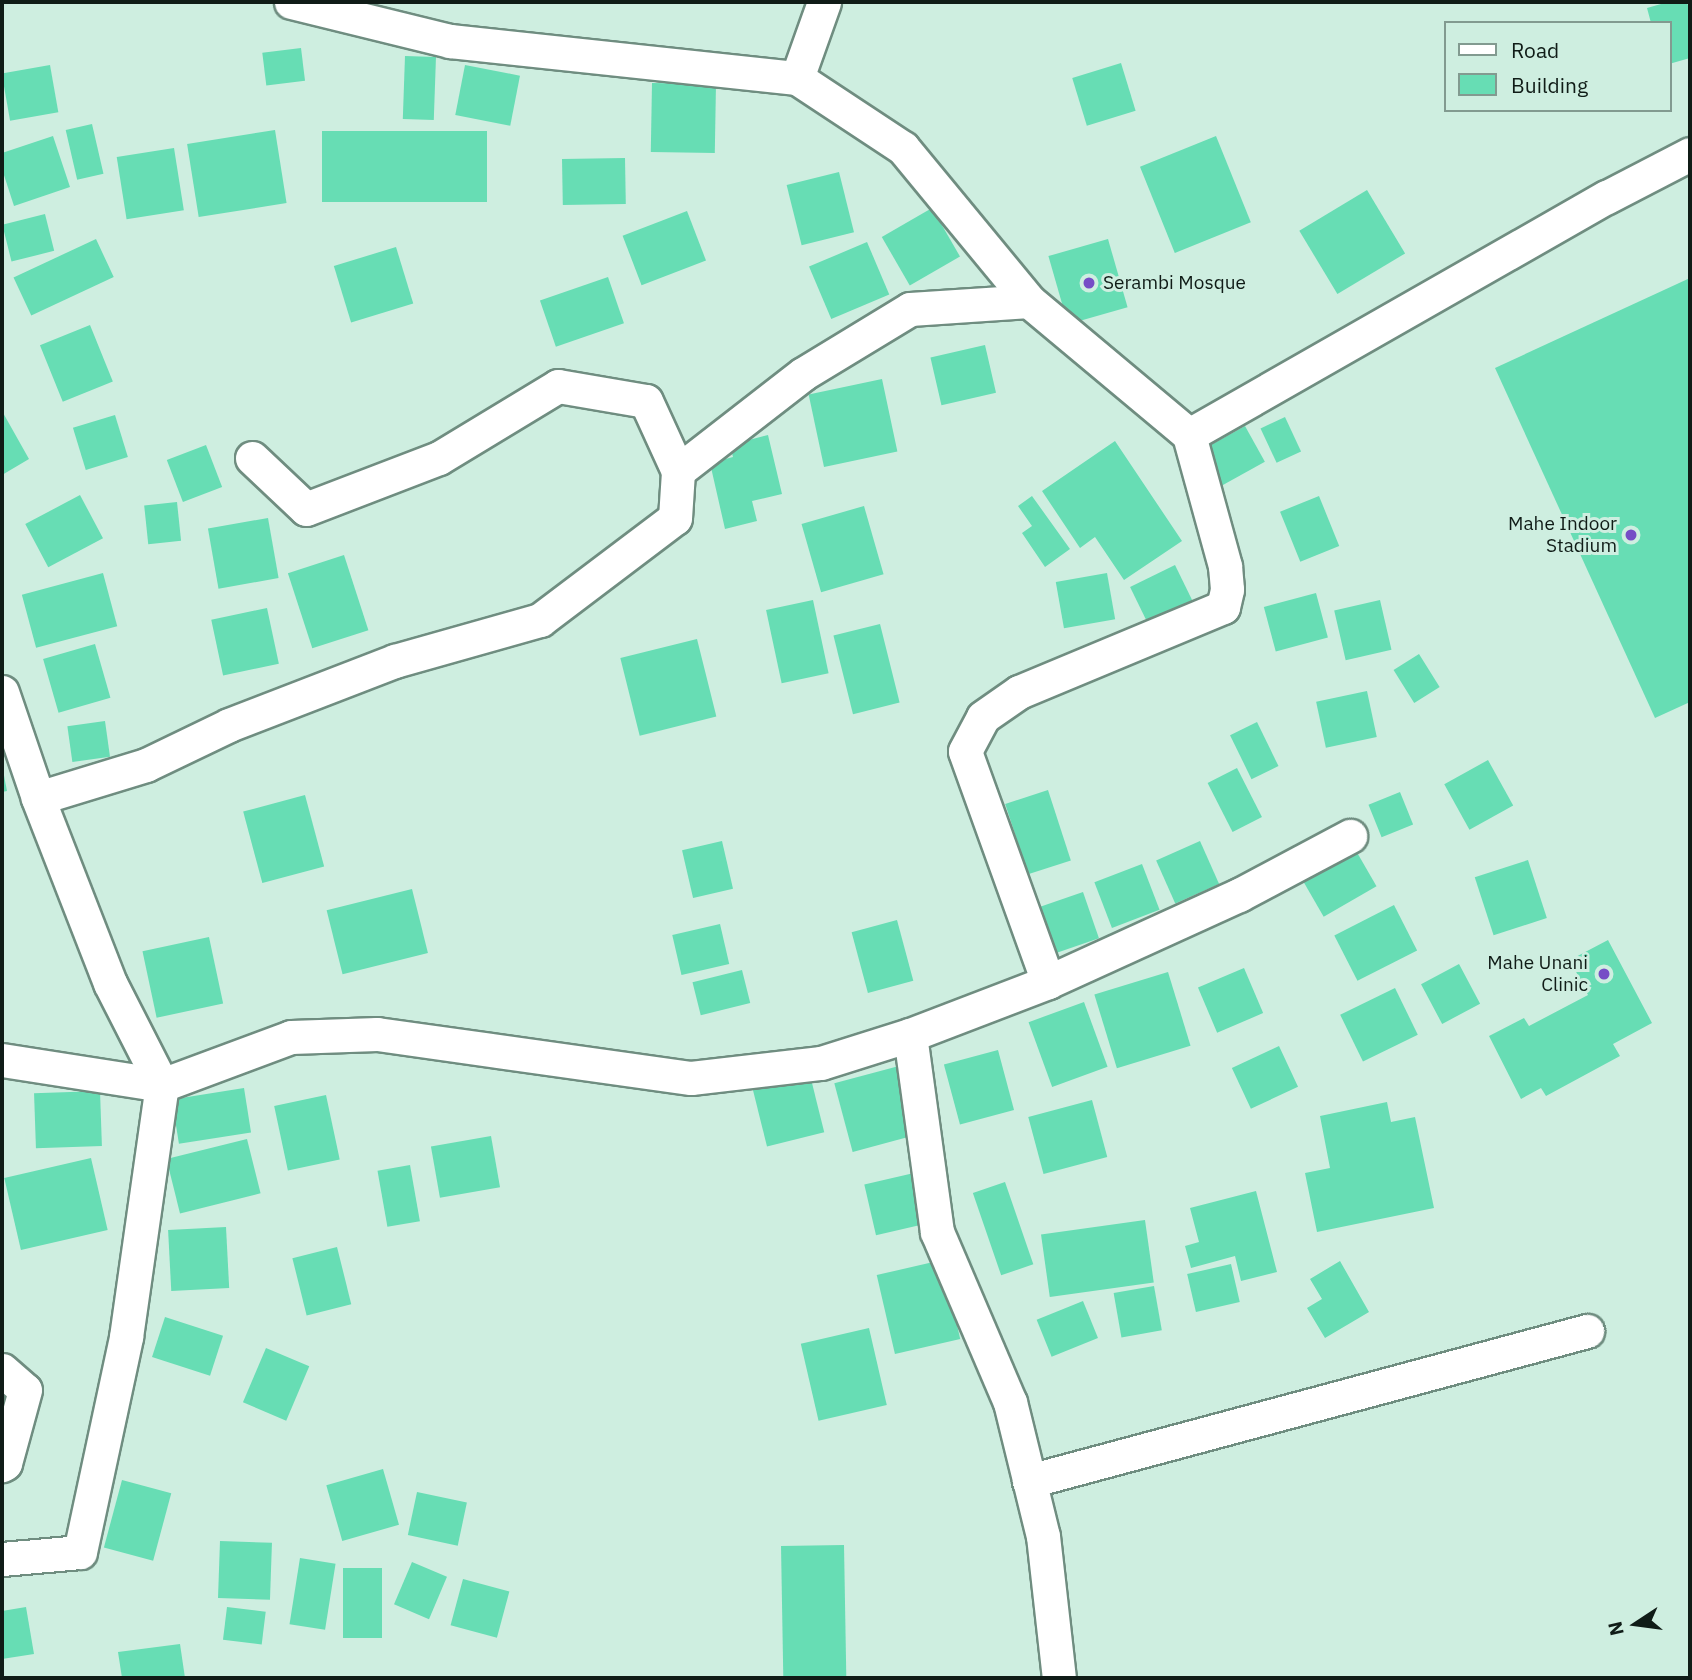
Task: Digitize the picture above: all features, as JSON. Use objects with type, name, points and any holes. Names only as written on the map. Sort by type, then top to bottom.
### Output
[{"type":"street","points":[[291,2],[450,41],[797,78],[903,148],[1029,301],[1189,435],[1225,566],[1227,589],[1223,607],[1018,692],[984,717],[965,751],[1048,982]]},
{"type":"street","points":[[797,78],[824,2]]},
{"type":"street","points":[[1189,435],[1595,204],[1690,154]]},
{"type":"street","points":[[678,471],[803,374],[910,309],[1029,301]]},
{"type":"street","points":[[38,798],[146,765],[229,725],[395,661],[540,620],[675,519],[678,471],[646,401],[558,386],[439,458],[306,509],[252,458]]},
{"type":"street","points":[[2,692],[38,798],[110,983],[162,1084],[126,1337],[80,1552],[2,1559]]},
{"type":"street","points":[[2,1060],[162,1084],[291,1037],[377,1034],[691,1079],[821,1063],[910,1035],[1048,982],[1239,894],[1350,836]]},
{"type":"street","points":[[910,1035],[937,1233],[1010,1402],[1043,1536],[1059,1678]]},
{"type":"street","points":[[1030,1481],[1587,1331]]},
{"type":"street","points":[[2,1370],[25,1390],[5,1463],[2,1465]]},
{"type":"building","points":[[1668,2],[1687,2],[1690,13],[1690,58],[1671,63],[1671,21],[1650,21],[1647,8]]},
{"type":"building","points":[[301,48],[305,81],[266,86],[262,53]]},
{"type":"building","points":[[405,56],[436,57],[434,120],[403,119]]},
{"type":"building","points":[[1121,63],[1136,111],[1087,126],[1072,78]]},
{"type":"building","points":[[50,65],[58,112],[10,121],[2,73]]},
{"type":"building","points":[[465,65],[520,76],[510,126],[455,115]]},
{"type":"building","points":[[652,83],[716,84],[715,153],[651,152]]},
{"type":"building","points":[[92,124],[103,174],[77,180],[66,130]]},
{"type":"building","points":[[275,130],[287,203],[199,217],[187,144]]},
{"type":"building","points":[[322,131],[487,131],[487,202],[322,202]]},
{"type":"building","points":[[53,136],[70,187],[14,206],[2,169],[2,153]]},
{"type":"building","points":[[1216,136],[1251,222],[1175,253],[1140,167]]},
{"type":"building","points":[[174,148],[184,210],[127,219],[117,157]]},
{"type":"building","points":[[625,158],[626,204],[563,205],[562,159]]},
{"type":"building","points":[[839,172],[854,232],[802,245],[787,185]]},
{"type":"building","points":[[1367,190],[1405,253],[1337,294],[1299,231]]},
{"type":"building","points":[[932,208],[960,256],[910,285],[882,237]]},
{"type":"building","points":[[687,211],[706,260],[642,285],[623,236]]},
{"type":"building","points":[[45,214],[54,251],[12,262],[2,225]]},
{"type":"building","points":[[96,239],[114,277],[31,316],[14,277]]},
{"type":"building","name":"Serambi Mosque","points":[[1108,239],[1128,307],[1068,324],[1048,256]]},
{"type":"building","points":[[867,242],[889,294],[831,319],[809,267]]},
{"type":"building","points":[[396,247],[413,303],[351,322],[334,266]]},
{"type":"building","points":[[608,277],[624,323],[556,347],[540,300]]},
{"type":"building","name":"Mahe Indoor Stadium","points":[[1690,278],[1690,702],[1655,718],[1495,368]]},
{"type":"building","points":[[90,325],[113,382],[63,402],[40,345]]},
{"type":"building","points":[[985,345],[996,393],[941,405],[930,358]]},
{"type":"building","points":[[882,379],[897,451],[824,467],[809,395]]},
{"type":"building","points":[[2,411],[29,459],[2,475]]},
{"type":"building","points":[[115,415],[128,457],[86,470],[73,428]]},
{"type":"building","points":[[1285,417],[1301,451],[1277,463],[1261,428]]},
{"type":"building","points":[[1245,426],[1265,462],[1222,486],[1202,450]]},
{"type":"building","points":[[768,435],[782,494],[752,501],[757,521],[725,529],[710,463],[733,457],[730,445]]},
{"type":"building","points":[[1115,441],[1182,541],[1124,580],[1095,537],[1080,548],[1042,491]]},
{"type":"building","points":[[206,445],[222,487],[183,502],[167,460]]},
{"type":"building","points":[[80,495],[103,538],[48,567],[25,524]]},
{"type":"building","points":[[1032,496],[1070,549],[1045,567],[1022,533],[1032,526],[1018,506]]},
{"type":"building","points":[[1319,496],[1339,546],[1300,562],[1280,512]]},
{"type":"building","points":[[177,502],[181,541],[148,544],[144,505]]},
{"type":"building","points":[[864,506],[884,574],[821,592],[802,524]]},
{"type":"building","points":[[268,518],[279,578],[219,589],[208,529]]},
{"type":"building","points":[[344,555],[368,630],[312,648],[288,573]]},
{"type":"building","points":[[1175,565],[1196,609],[1152,631],[1130,587]]},
{"type":"building","points":[[103,573],[117,626],[36,648],[22,595]]},
{"type":"building","points":[[1107,573],[1115,619],[1064,628],[1056,582]]},
{"type":"building","points":[[1316,593],[1328,637],[1276,651],[1264,607]]},
{"type":"building","points":[[813,600],[829,673],[782,683],[766,610]]},
{"type":"building","points":[[1380,600],[1391,650],[1346,660],[1334,611]]},
{"type":"building","points":[[267,608],[279,664],[223,676],[211,620]]},
{"type":"building","points":[[880,624],[900,703],[853,714],[833,636]]},
{"type":"building","points":[[697,639],[716,717],[640,736],[620,658]]},
{"type":"building","points":[[95,644],[110,698],[59,713],[43,659]]},
{"type":"building","points":[[1419,654],[1440,687],[1414,703],[1394,670]]},
{"type":"building","points":[[1367,691],[1377,737],[1326,748],[1316,702]]},
{"type":"building","points":[[105,721],[110,757],[72,762],[67,726]]},
{"type":"building","points":[[1257,722],[1278,766],[1252,779],[1230,735]]},
{"type":"building","points":[[1488,760],[1513,805],[1469,830],[1444,784]]},
{"type":"building","points":[[2,765],[7,791],[2,792]]},
{"type":"building","points":[[1237,768],[1262,817],[1233,832],[1208,783]]},
{"type":"building","points":[[1048,790],[1071,860],[1028,874],[1005,804]]},
{"type":"building","points":[[1400,792],[1413,824],[1382,837],[1368,805]]},
{"type":"building","points":[[305,795],[324,866],[262,883],[243,812]]},
{"type":"building","points":[[722,841],[733,889],[693,898],[682,850]]},
{"type":"building","points":[[1200,841],[1219,884],[1175,903],[1156,861]]},
{"type":"building","points":[[1355,849],[1376,886],[1324,917],[1302,880]]},
{"type":"building","points":[[1528,860],[1547,918],[1494,935],[1475,877]]},
{"type":"building","points":[[1142,864],[1160,910],[1112,928],[1094,882]]},
{"type":"building","points":[[412,889],[428,953],[343,974],[327,910]]},
{"type":"building","points":[[1083,892],[1099,938],[1055,953],[1040,907]]},
{"type":"building","points":[[1394,905],[1417,950],[1357,981],[1334,935]]},
{"type":"building","points":[[897,920],[913,981],[868,993],[852,932]]},
{"type":"building","points":[[720,924],[729,964],[681,975],[672,935]]},
{"type":"building","points":[[209,937],[223,1004],[157,1018],[142,951]]},
{"type":"building","points":[[1608,940],[1652,1023],[1613,1044],[1620,1056],[1546,1096],[1541,1088],[1521,1099],[1489,1036],[1524,1018],[1529,1026],[1588,995],[1570,960]]},
{"type":"building","points":[[1459,964],[1480,1004],[1442,1024],[1421,984]]},
{"type":"building","points":[[1244,968],[1263,1013],[1217,1033],[1198,988]]},
{"type":"building","points":[[742,970],[750,1003],[701,1015],[693,982]]},
{"type":"building","points":[[1168,972],[1191,1046],[1117,1068],[1094,995]]},
{"type":"building","points":[[1395,988],[1418,1035],[1363,1061],[1340,1015]]},
{"type":"building","points":[[1084,1002],[1108,1067],[1052,1087],[1029,1022]]},
{"type":"building","points":[[1279,1046],[1298,1087],[1251,1109],[1232,1068]]},
{"type":"building","points":[[998,1050],[1014,1110],[960,1124],[944,1064]]},
{"type":"building","points":[[899,1066],[917,1135],[853,1152],[834,1083]]},
{"type":"building","points":[[809,1071],[824,1132],[767,1146],[752,1085]]},
{"type":"building","points":[[244,1088],[251,1132],[179,1144],[172,1099]]},
{"type":"building","points":[[100,1091],[102,1146],[36,1148],[34,1093]]},
{"type":"building","points":[[326,1095],[340,1160],[288,1171],[274,1106]]},
{"type":"building","points":[[1092,1100],[1107,1157],[1044,1174],[1028,1117]]},
{"type":"building","points":[[1387,1102],[1391,1122],[1415,1117],[1434,1208],[1317,1232],[1305,1173],[1330,1168],[1320,1116]]},
{"type":"building","points":[[491,1136],[500,1187],[440,1198],[431,1147]]},
{"type":"building","points":[[247,1139],[261,1193],[180,1213],[166,1159]]},
{"type":"building","points":[[91,1158],[108,1230],[21,1250],[4,1178]]},
{"type":"building","points":[[410,1165],[420,1221],[387,1227],[378,1171]]},
{"type":"building","points":[[914,1173],[926,1224],[876,1235],[864,1184]]},
{"type":"building","points":[[1005,1182],[1033,1264],[1001,1275],[973,1193]]},
{"type":"building","points":[[1256,1191],[1277,1272],[1241,1281],[1235,1256],[1191,1268],[1185,1246],[1199,1242],[1190,1208]]},
{"type":"building","points":[[1145,1220],[1154,1282],[1050,1297],[1041,1235]]},
{"type":"building","points":[[226,1227],[229,1288],[171,1291],[168,1230]]},
{"type":"building","points":[[337,1247],[351,1304],[307,1315],[292,1258]]},
{"type":"building","points":[[942,1260],[960,1339],[895,1354],[877,1275]]},
{"type":"building","points":[[1340,1261],[1369,1312],[1325,1338],[1307,1308],[1322,1299],[1310,1279]]},
{"type":"building","points":[[1231,1264],[1240,1302],[1196,1312],[1187,1274]]},
{"type":"building","points":[[1154,1286],[1162,1330],[1121,1337],[1114,1293]]},
{"type":"building","points":[[1083,1301],[1098,1338],[1052,1357],[1037,1320]]},
{"type":"building","points":[[165,1317],[223,1336],[210,1376],[152,1357]]},
{"type":"building","points":[[869,1328],[887,1405],[819,1421],[801,1344]]},
{"type":"building","points":[[266,1348],[309,1366],[286,1421],[243,1402]]},
{"type":"building","points":[[383,1469],[399,1525],[342,1541],[326,1485]]},
{"type":"building","points":[[122,1480],[171,1493],[153,1561],[104,1548]]},
{"type":"building","points":[[417,1492],[467,1503],[458,1546],[408,1535]]},
{"type":"building","points":[[220,1541],[272,1543],[270,1600],[218,1598]]},
{"type":"building","points":[[844,1545],[846,1678],[783,1678],[781,1546]]},
{"type":"building","points":[[300,1558],[336,1564],[325,1630],[290,1624]]},
{"type":"building","points":[[412,1562],[447,1577],[429,1619],[394,1604]]},
{"type":"building","points":[[343,1568],[382,1568],[382,1638],[343,1638]]},
{"type":"building","points":[[463,1579],[509,1591],[497,1638],[451,1625]]},
{"type":"building","points":[[26,1607],[34,1654],[2,1659],[2,1611]]},
{"type":"building","points":[[227,1607],[266,1612],[262,1645],[223,1640]]},
{"type":"building","points":[[180,1644],[185,1678],[122,1678],[118,1652]]},
{"type":"place","name":"Serambi Mosque","points":[[1089,283]]},
{"type":"place","name":"Mahe Indoor Stadium","points":[[1631,535]]},
{"type":"place","name":"Mahe Unani Clinic","points":[[1604,974]]}]
